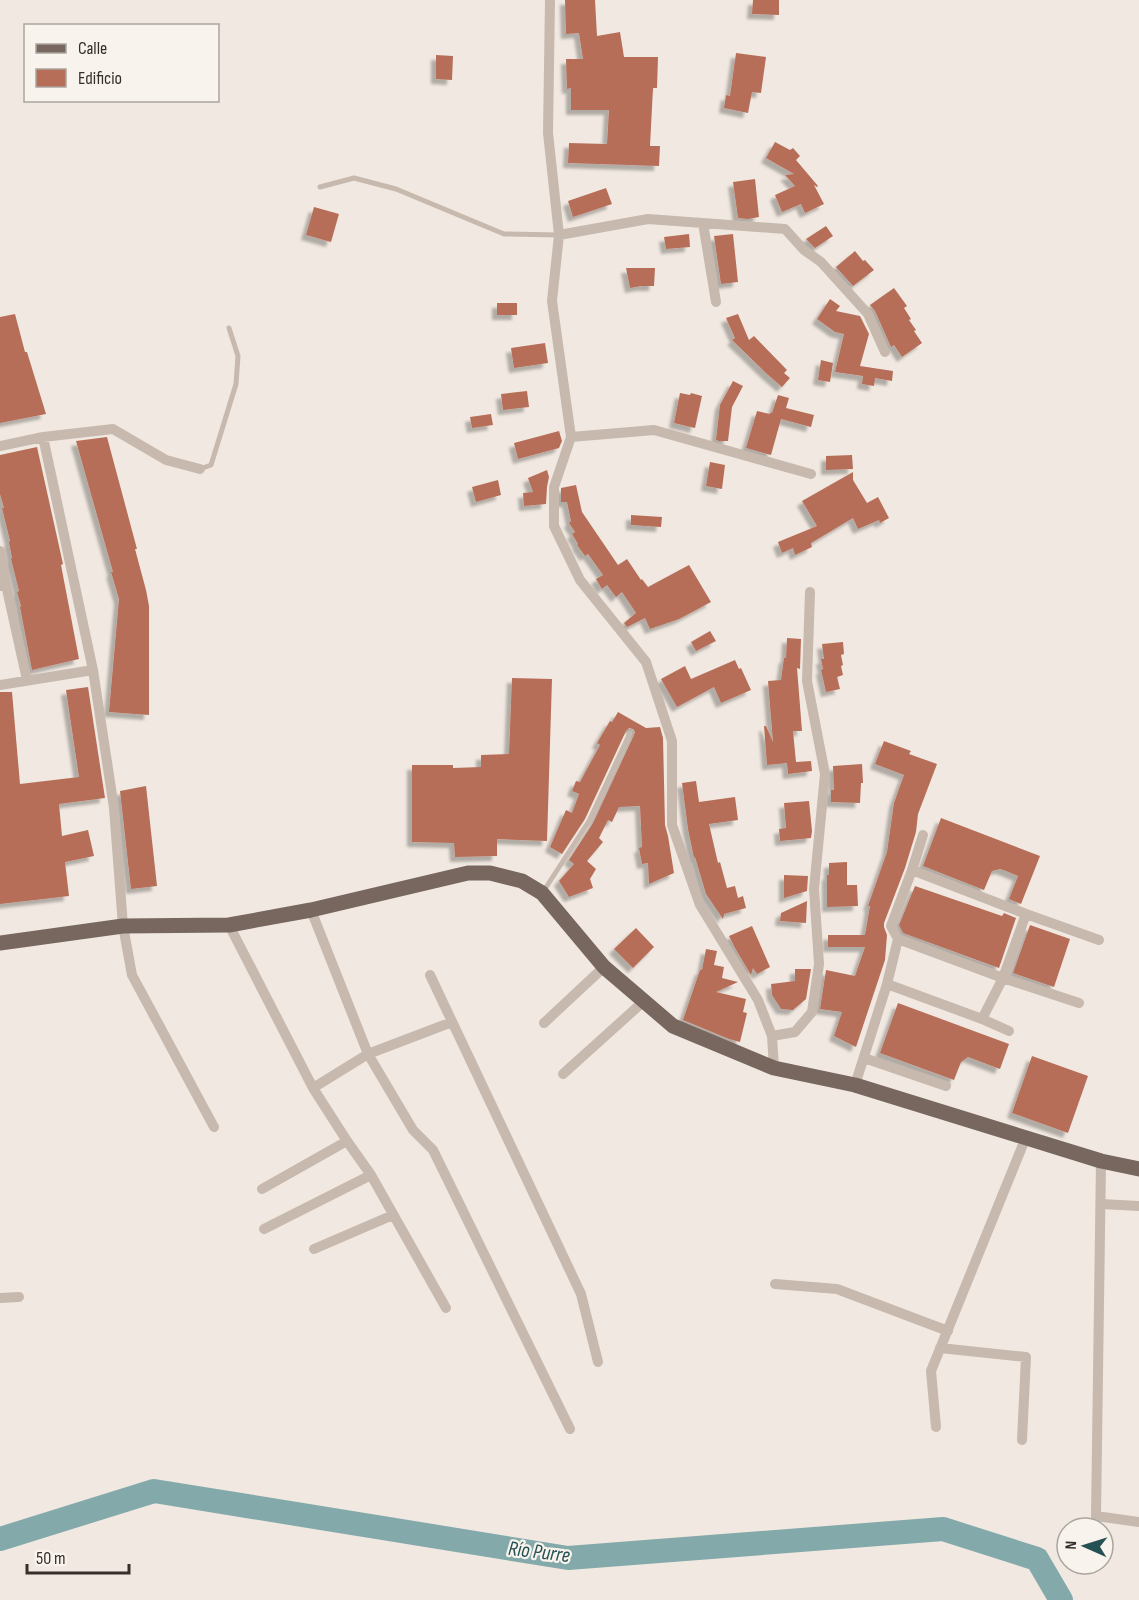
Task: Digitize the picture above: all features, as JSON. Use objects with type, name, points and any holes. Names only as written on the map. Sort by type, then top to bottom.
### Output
[{"type":"main road","points":[[0,944],[123,926],[229,925],[311,910],[468,873],[490,873],[522,881],[542,893],[604,967],[673,1026],[774,1068],[855,1085],[1101,1161],[1139,1169]]},
{"type":"street","points":[[550,0],[548,133],[559,235],[552,301],[571,437],[554,487],[554,526],[580,580],[646,662],[672,741],[672,825],[700,905],[758,1000],[772,1036],[774,1068]]},
{"type":"street","points":[[559,235],[648,219],[785,229],[804,250],[821,262],[868,314],[885,352]]},
{"type":"street","points":[[703,223],[716,302]]},
{"type":"street","points":[[0,446],[43,437],[113,429],[166,460],[200,469]]},
{"type":"street","points":[[571,437],[654,430],[811,474]]},
{"type":"street","points":[[43,437],[93,670],[114,808],[123,926],[132,975],[214,1126]]},
{"type":"street","points":[[0,551],[3,585],[27,680]]},
{"type":"street","points":[[772,1036],[795,1032],[812,1012],[819,964],[814,889],[825,774],[807,681],[810,592]]},
{"type":"street","points":[[0,685],[93,670]]},
{"type":"street","points":[[923,835],[891,927],[898,939],[1079,1003]]},
{"type":"street","points":[[912,870],[1099,940]]},
{"type":"street","points":[[311,910],[368,1054],[413,1130],[434,1150],[570,1429]]},
{"type":"street","points":[[982,1019],[1003,978],[1026,914]]},
{"type":"street","points":[[229,925],[313,1088],[346,1141],[371,1175],[446,1308]]},
{"type":"street","points":[[855,1085],[887,984],[898,939]]},
{"type":"street","points":[[544,1023],[604,967]]},
{"type":"street","points":[[430,975],[581,1294],[598,1362]]},
{"type":"street","points":[[887,984],[1009,1031]]},
{"type":"street","points":[[563,1074],[644,1001]]},
{"type":"street","points":[[313,1088],[368,1054],[452,1022]]},
{"type":"street","points":[[864,1058],[946,1086]]},
{"type":"street","points":[[936,1426],[931,1371],[1026,1137]]},
{"type":"street","points":[[262,1189],[346,1141]]},
{"type":"street","points":[[1101,1161],[1096,1516],[1139,1522]]},
{"type":"street","points":[[264,1229],[371,1175]]},
{"type":"street","points":[[1101,1204],[1139,1206]]},
{"type":"street","points":[[314,1249],[393,1215]]},
{"type":"street","points":[[775,1284],[837,1289],[948,1331]]},
{"type":"street","points":[[0,1298],[19,1297]]},
{"type":"street","points":[[940,1348],[1026,1357],[1022,1440]]},
{"type":"lane","points":[[320,187],[354,178],[396,189],[504,234],[559,235]]},
{"type":"lane","points":[[200,469],[211,465],[236,384],[238,356],[229,328]]},
{"type":"lane","points":[[542,893],[590,821],[630,733]]},
{"type":"building","points":[[565,0],[595,0],[597,36],[620,32],[624,57],[658,57],[657,88],[653,88],[650,146],[660,146],[659,166],[568,163],[569,143],[607,144],[609,110],[571,110],[571,88],[567,89],[566,59],[583,59],[579,33],[566,34]]},
{"type":"building","points":[[753,0],[779,0],[779,15],[752,14]]},
{"type":"building","points":[[736,53],[766,57],[761,93],[752,92],[748,113],[724,108],[726,95],[730,96]]},
{"type":"building","points":[[436,55],[453,56],[452,80],[436,79]]},
{"type":"building","points":[[775,142],[790,150],[793,148],[800,156],[796,160],[818,186],[814,185],[824,204],[805,213],[801,204],[782,212],[775,195],[795,186],[785,175],[794,174],[766,158]]},
{"type":"building","points":[[755,179],[759,217],[738,218],[733,182]]},
{"type":"building","points":[[606,188],[612,204],[573,217],[568,201]]},
{"type":"building","points":[[314,207],[339,214],[331,242],[306,235]]},
{"type":"building","points":[[826,226],[833,236],[815,248],[806,239]]},
{"type":"building","points":[[689,234],[690,247],[666,249],[664,237]]},
{"type":"building","points":[[733,234],[738,282],[721,284],[714,236]]},
{"type":"building","points":[[855,251],[874,270],[853,286],[836,267]]},
{"type":"building","points":[[626,268],[655,268],[654,286],[630,288]]},
{"type":"building","points":[[894,288],[907,306],[904,308],[922,343],[902,357],[894,345],[891,347],[870,305]]},
{"type":"building","points":[[830,299],[840,306],[836,311],[860,316],[869,334],[860,366],[893,371],[892,381],[875,378],[874,386],[862,384],[863,376],[835,372],[844,334],[835,332],[817,319]]},
{"type":"building","points":[[497,303],[517,303],[517,315],[497,315]]},
{"type":"building","points":[[15,314],[46,414],[0,423],[0,317]]},
{"type":"building","points":[[738,314],[749,340],[754,336],[787,370],[784,373],[790,378],[782,387],[732,340],[735,338],[726,318]]},
{"type":"building","points":[[545,343],[548,363],[514,368],[511,348]]},
{"type":"building","points":[[821,360],[833,363],[830,382],[818,380]]},
{"type":"building","points":[[733,381],[743,386],[732,407],[728,441],[719,441],[716,440],[720,405]]},
{"type":"building","points":[[527,391],[529,407],[503,410],[501,394]]},
{"type":"building","points":[[680,393],[702,396],[695,428],[674,423]]},
{"type":"building","points":[[778,395],[789,398],[786,408],[814,415],[811,427],[781,419],[771,455],[746,448],[757,411],[772,413]]},
{"type":"building","points":[[491,414],[493,425],[472,428],[470,417]]},
{"type":"building","points":[[559,431],[562,441],[559,448],[518,459],[514,443]]},
{"type":"building","points":[[107,437],[137,549],[135,549],[149,606],[149,715],[109,712],[119,599],[76,441]]},
{"type":"building","points":[[37,447],[63,564],[61,565],[79,659],[32,670],[17,592],[19,591],[11,559],[10,541],[2,508],[4,508],[0,494],[0,455]]},
{"type":"building","points":[[852,455],[853,469],[826,470],[826,456]]},
{"type":"building","points":[[710,462],[725,465],[722,489],[706,486]]},
{"type":"building","points":[[547,470],[549,477],[546,504],[524,506],[523,493],[533,492],[528,478]]},
{"type":"building","points":[[853,472],[853,480],[867,503],[878,497],[889,518],[858,529],[853,518],[811,543],[812,547],[795,555],[793,548],[782,553],[778,542],[817,526],[802,501]]},
{"type":"building","points":[[498,480],[501,495],[476,502],[472,487]]},
{"type":"building","points":[[576,485],[582,512],[618,565],[627,559],[648,587],[689,565],[711,602],[679,619],[650,629],[645,618],[627,627],[624,623],[636,613],[622,592],[616,597],[607,585],[602,589],[596,579],[603,575],[588,554],[585,556],[572,534],[575,532],[569,523],[571,521],[567,502],[561,502],[561,488]]},
{"type":"building","points":[[631,515],[662,517],[661,527],[631,525]]},
{"type":"building","points":[[710,631],[716,641],[696,651],[691,642]]},
{"type":"building","points":[[787,638],[801,639],[800,669],[797,668],[802,731],[793,731],[796,762],[811,761],[812,771],[788,774],[787,763],[767,765],[764,726],[773,742],[768,681],[781,680],[784,658],[786,658]]},
{"type":"building","points":[[843,642],[844,654],[841,655],[843,665],[841,666],[843,675],[837,677],[840,689],[826,692],[821,670],[823,669],[821,659],[824,659],[822,644]]},
{"type":"building","points":[[735,660],[751,690],[721,703],[714,687],[677,707],[661,679],[685,666],[691,679]]},
{"type":"building","points":[[512,678],[552,679],[547,841],[497,839],[497,856],[455,857],[454,843],[412,842],[412,765],[453,765],[453,768],[481,767],[481,755],[509,754]]},
{"type":"building","points":[[88,687],[105,798],[59,804],[62,836],[88,830],[94,856],[65,862],[69,896],[0,904],[0,692],[12,692],[20,784],[79,777],[66,690]]},
{"type":"building","points":[[618,712],[646,728],[660,727],[663,738],[665,825],[674,873],[649,884],[648,863],[642,864],[639,848],[642,847],[640,806],[619,807],[612,822],[608,820],[599,838],[603,842],[587,861],[596,869],[590,879],[593,888],[569,897],[559,881],[574,864],[569,860],[593,823],[634,735],[633,729],[629,728],[626,731],[585,819],[562,854],[550,847],[566,810],[572,813],[579,794],[572,791],[576,781],[580,782],[600,745],[597,743]]},
{"type":"building","points":[[884,741],[911,751],[909,754],[937,764],[918,814],[916,832],[905,868],[884,923],[887,935],[885,960],[856,1047],[834,1036],[842,1012],[820,1009],[826,970],[855,976],[865,947],[828,947],[828,935],[865,935],[870,906],[868,906],[887,852],[894,803],[904,775],[875,764]]},
{"type":"building","points":[[862,764],[863,783],[861,783],[860,803],[831,802],[831,790],[834,790],[833,766]]},
{"type":"building","points":[[696,781],[699,802],[735,797],[738,820],[709,824],[718,863],[720,862],[727,888],[735,886],[738,898],[743,896],[746,908],[724,914],[723,919],[706,894],[694,858],[688,829],[682,783]]},
{"type":"building","points":[[146,786],[157,886],[131,889],[120,791]]},
{"type":"building","points":[[809,801],[811,838],[780,841],[779,829],[786,828],[784,803]]},
{"type":"building","points":[[941,818],[1040,856],[1021,904],[1009,899],[1018,876],[1006,871],[1000,869],[992,871],[984,890],[923,866]]},
{"type":"building","points":[[847,862],[847,885],[857,885],[858,906],[827,907],[829,863]]},
{"type":"building","points":[[784,875],[808,876],[807,891],[784,898]]},
{"type":"building","points":[[915,886],[1002,916],[1004,913],[1016,918],[999,968],[903,933],[899,925]]},
{"type":"building","points":[[807,901],[806,923],[780,921],[781,913]]},
{"type":"building","points":[[1030,925],[1070,939],[1054,987],[1013,973]]},
{"type":"building","points":[[752,926],[770,967],[757,974],[753,968],[751,975],[729,936]]},
{"type":"building","points":[[636,928],[654,947],[633,968],[614,949]]},
{"type":"building","points":[[706,949],[717,951],[714,965],[724,967],[722,978],[738,982],[716,992],[746,999],[743,1012],[747,1013],[740,1042],[683,1020],[700,970],[702,970]]},
{"type":"building","points":[[795,969],[811,969],[806,999],[793,1010],[781,1009],[772,995],[771,984],[795,981]]},
{"type":"building","points":[[898,1003],[1009,1044],[1000,1069],[968,1057],[961,1062],[954,1080],[880,1053]]},
{"type":"building","points":[[1032,1056],[1088,1076],[1068,1133],[1012,1113]]},
{"type":"waterway","name":"Río Purre","points":[[0,1539],[154,1491],[568,1558],[943,1529],[1037,1559],[1061,1600]]}]
